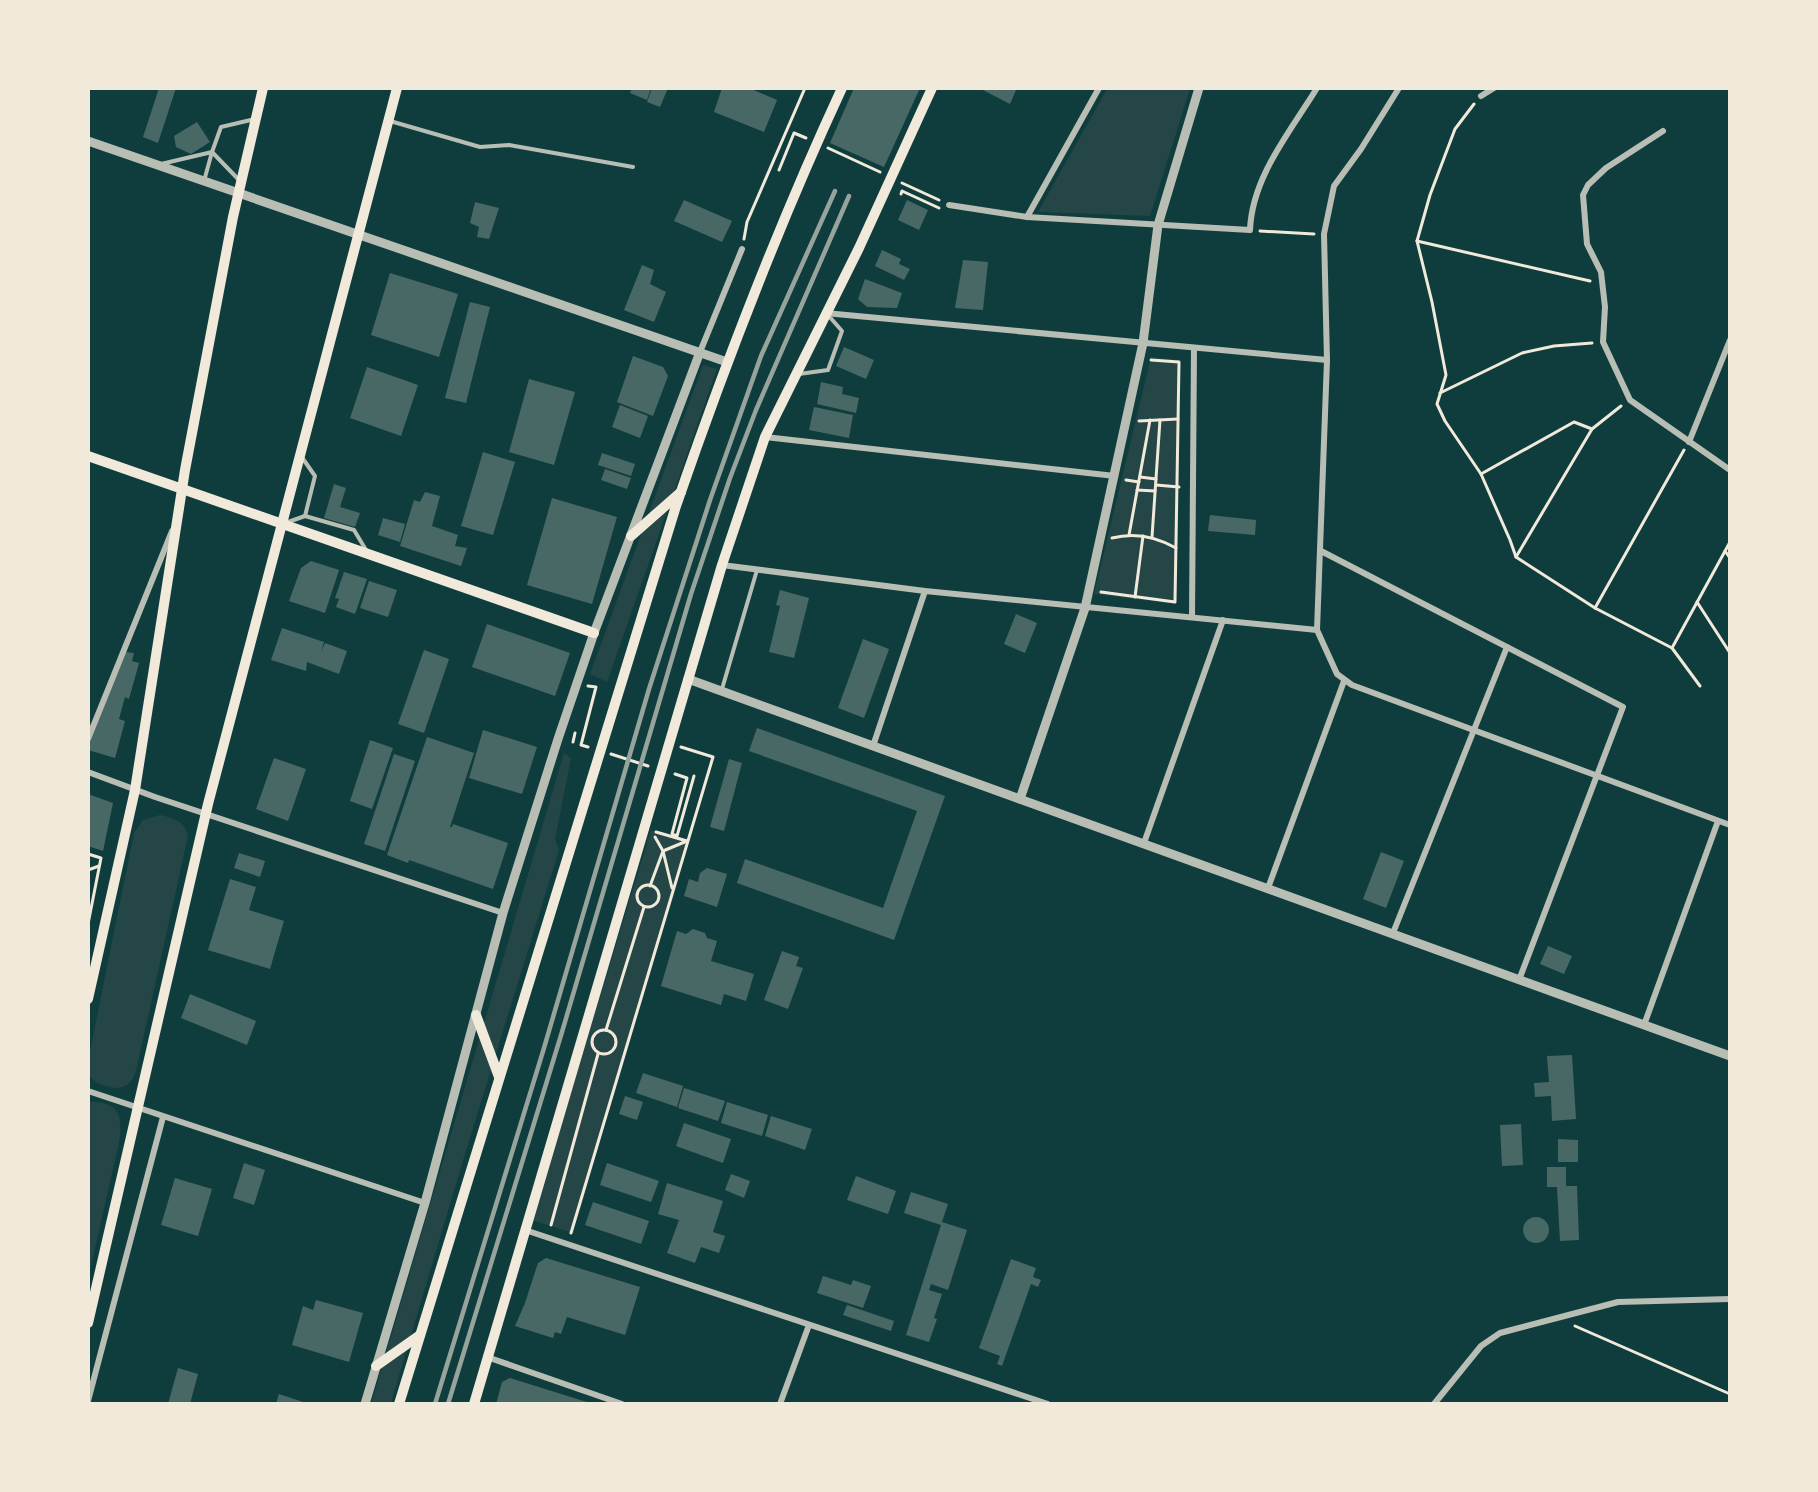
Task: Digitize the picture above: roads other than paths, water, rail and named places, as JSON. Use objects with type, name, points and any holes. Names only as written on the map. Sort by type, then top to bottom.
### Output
[{"type":"main road","points":[[88,999],[135,790],[177,516],[239,188],[263,88]]},
{"type":"main road","points":[[88,1323],[206,814],[397,88]]},
{"type":"main road","points":[[474,1404],[722,565],[765,437],[859,248],[932,88]]},
{"type":"main road","points":[[399,1404],[681,492],[727,362],[840,89]]},
{"type":"main road","points":[[88,456],[594,633]]},
{"type":"main road","points":[[631,536],[681,492]]},
{"type":"main road","points":[[476,1015],[500,1077]]},
{"type":"main road","points":[[376,1366],[420,1335]]},
{"type":"street","points":[[1028,218],[1099,88]]},
{"type":"street","points":[[1020,799],[1085,608],[1143,343],[1158,225],[1199,88]]},
{"type":"street","points":[[949,205],[1028,218],[1250,230],[1250,215],[1267,169],[1317,88]]},
{"type":"street","points":[[1399,88],[1361,149],[1334,186],[1324,234],[1327,360],[1317,630],[1333,667],[1344,681],[1730,825]]},
{"type":"street","points":[[1481,96],[1494,88]]},
{"type":"street","points":[[1663,131],[1606,168],[1588,184],[1583,195],[1587,244],[1600,272],[1605,307],[1602,342],[1630,400],[1730,470]]},
{"type":"street","points":[[88,141],[204,181],[239,188],[357,235],[727,362]]},
{"type":"street","points":[[365,1404],[425,1203],[503,913],[594,633],[700,352],[742,249]]},
{"type":"street","points":[[825,313],[1327,360]]},
{"type":"street","points":[[1689,442],[1730,340]]},
{"type":"street","points":[[1192,617],[1194,348]]},
{"type":"street","points":[[765,437],[1114,476]]},
{"type":"street","points":[[88,739],[177,516]]},
{"type":"street","points":[[1321,551],[1623,707],[1519,980]]},
{"type":"street","points":[[722,565],[925,591],[1317,630]]},
{"type":"street","points":[[873,746],[925,591]]},
{"type":"street","points":[[1144,843],[1223,620]]},
{"type":"street","points":[[1393,933],[1508,647]]},
{"type":"street","points":[[688,679],[1730,1056]]},
{"type":"street","points":[[1268,888],[1344,681]]},
{"type":"street","points":[[88,772],[135,790],[503,913]]},
{"type":"street","points":[[1644,1025],[1718,821]]},
{"type":"street","points":[[88,1091],[425,1203]]},
{"type":"street","points":[[88,1401],[164,1117]]},
{"type":"street","points":[[525,1230],[1048,1404]]},
{"type":"street","points":[[1436,1403],[1481,1346],[1500,1334],[1618,1302],[1730,1299]]},
{"type":"street","points":[[780,1404],[809,1325]]},
{"type":"street","points":[[487,1357],[617,1403]]},
{"type":"lane","points":[[204,181],[221,127],[256,119]]},
{"type":"lane","points":[[388,120],[480,147],[509,145],[633,167]]},
{"type":"lane","points":[[158,165],[212,152]]},
{"type":"lane","points":[[212,152],[239,188]]},
{"type":"lane","points":[[795,375],[828,370],[842,331],[825,313]]},
{"type":"lane","points":[[300,455],[315,476],[304,516]]},
{"type":"lane","points":[[282,525],[304,516],[354,530],[369,555]]},
{"type":"lane","points":[[721,691],[757,569]]},
{"type":"railway","points":[[435,1404],[544,1048],[649,689],[710,500],[761,356],[835,191]]},
{"type":"railway","points":[[448,1404],[562,1032],[691,594],[730,478],[756,410],[849,196]]}]
